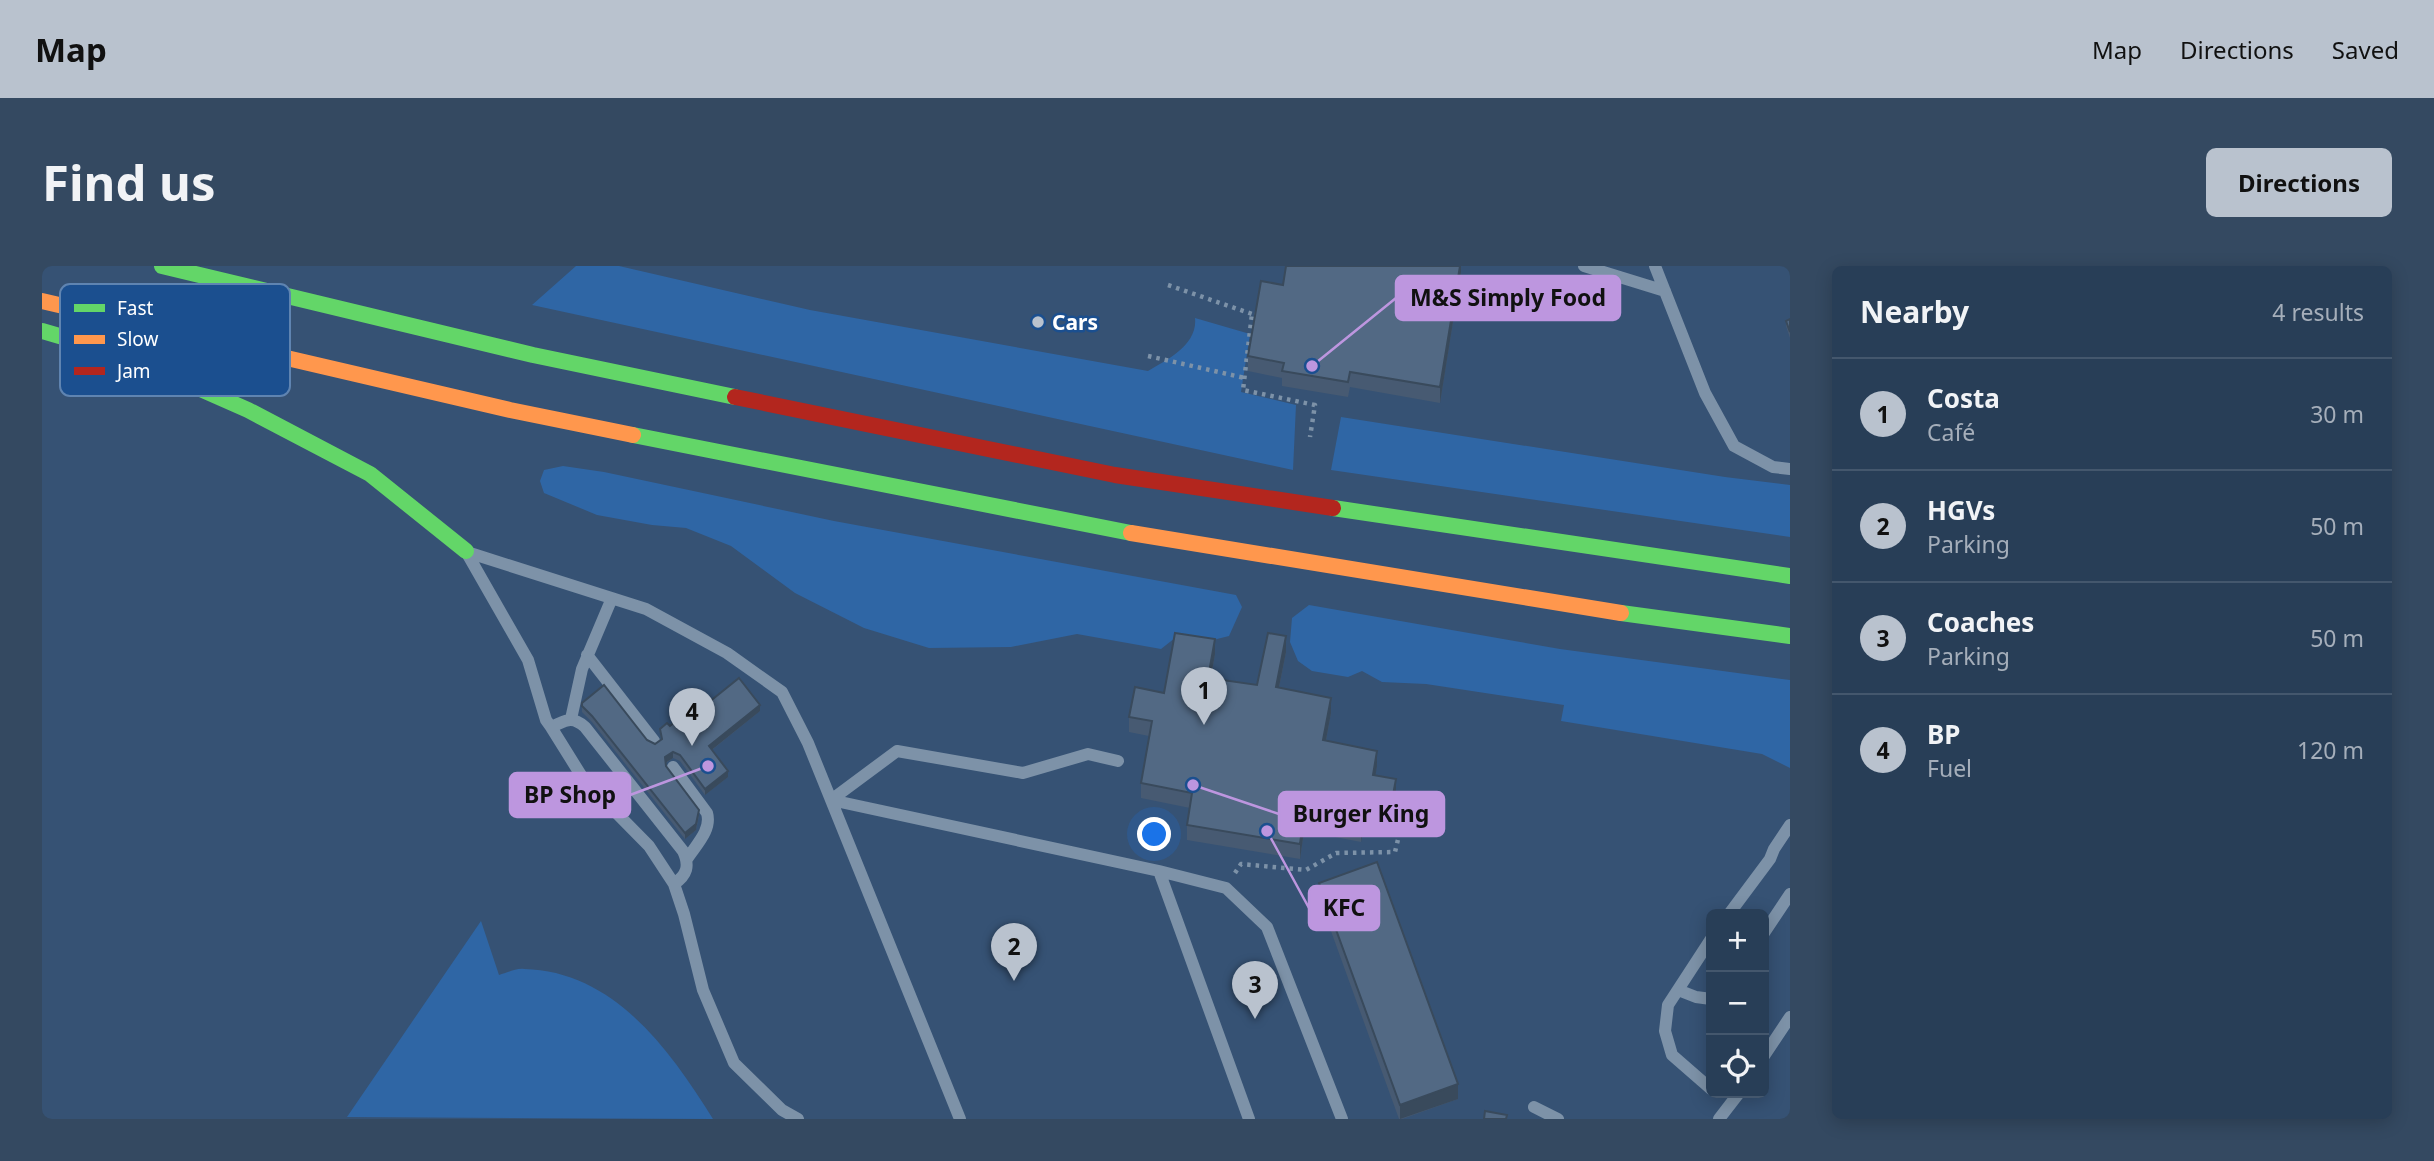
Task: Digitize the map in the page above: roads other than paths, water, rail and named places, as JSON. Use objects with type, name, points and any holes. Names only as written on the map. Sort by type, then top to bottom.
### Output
[{"type":"highway","points":[[162,266],[237,284]]},
{"type":"highway","points":[[290,297],[533,355],[1115,475],[1790,576]]},
{"type":"highway","points":[[42,301],[60,305]]},
{"type":"highway","points":[[42,331],[60,336]]},
{"type":"highway","points":[[290,359],[510,410],[1098,528],[1625,614],[1790,636]]},
{"type":"highway","points":[[216,396],[370,474],[466,551]]},
{"type":"lane","points":[[1584,266],[1665,291]]},
{"type":"lane","points":[[1655,266],[1705,393],[1734,446],[1773,467],[1790,469]]},
{"type":"lane","points":[[466,551],[646,609],[727,653],[782,692],[808,743],[960,1119]]},
{"type":"lane","points":[[466,551],[528,660],[547,720],[584,780],[649,846],[674,884],[703,990],[734,1063],[782,1110],[798,1119]]},
{"type":"lane","points":[[571,719],[587,655],[612,598]]},
{"type":"lane","points":[[587,655],[654,741]]},
{"type":"lane","points":[[551,727],[571,719],[577,720],[585,727],[684,851],[687,870],[683,878],[674,884]]},
{"type":"lane","points":[[831,800],[897,751],[1023,773],[1088,754],[1118,761]]},
{"type":"lane","points":[[673,766],[707,813],[709,820],[707,828],[687,859]]},
{"type":"lane","points":[[831,800],[1226,888],[1268,927],[1342,1119]]},
{"type":"lane","points":[[1733,909],[1770,859],[1790,826]]},
{"type":"lane","points":[[1159,871],[1249,1119]]},
{"type":"lane","points":[[1769,926],[1790,894]]},
{"type":"lane","points":[[1706,947],[1668,1005],[1665,1031],[1672,1055],[1706,1085]]},
{"type":"lane","points":[[1678,990],[1706,998]]},
{"type":"lane","points":[[1769,1048],[1790,1017]]},
{"type":"lane","points":[[1722,1098],[1730,1105]]},
{"type":"lane","points":[[1719,1119],[1735,1098]]},
{"type":"lane","points":[[1534,1107],[1558,1119]]},
{"type":"place","name":"Cars","points":[[1038,322]]},
{"type":"place","name":"M&S Simply Food","points":[[1312,366]]},
{"type":"place","name":"Costa","points":[[1204,725]]},
{"type":"place","name":"BP","points":[[692,746]]},
{"type":"place","name":"BP Shop","points":[[708,766]]},
{"type":"place","name":"Burger King","points":[[1193,785]]},
{"type":"place","name":"KFC","points":[[1267,831]]},
{"type":"place","name":"HGVs","points":[[1014,981]]},
{"type":"place","name":"Coaches","points":[[1255,1019]]}]
